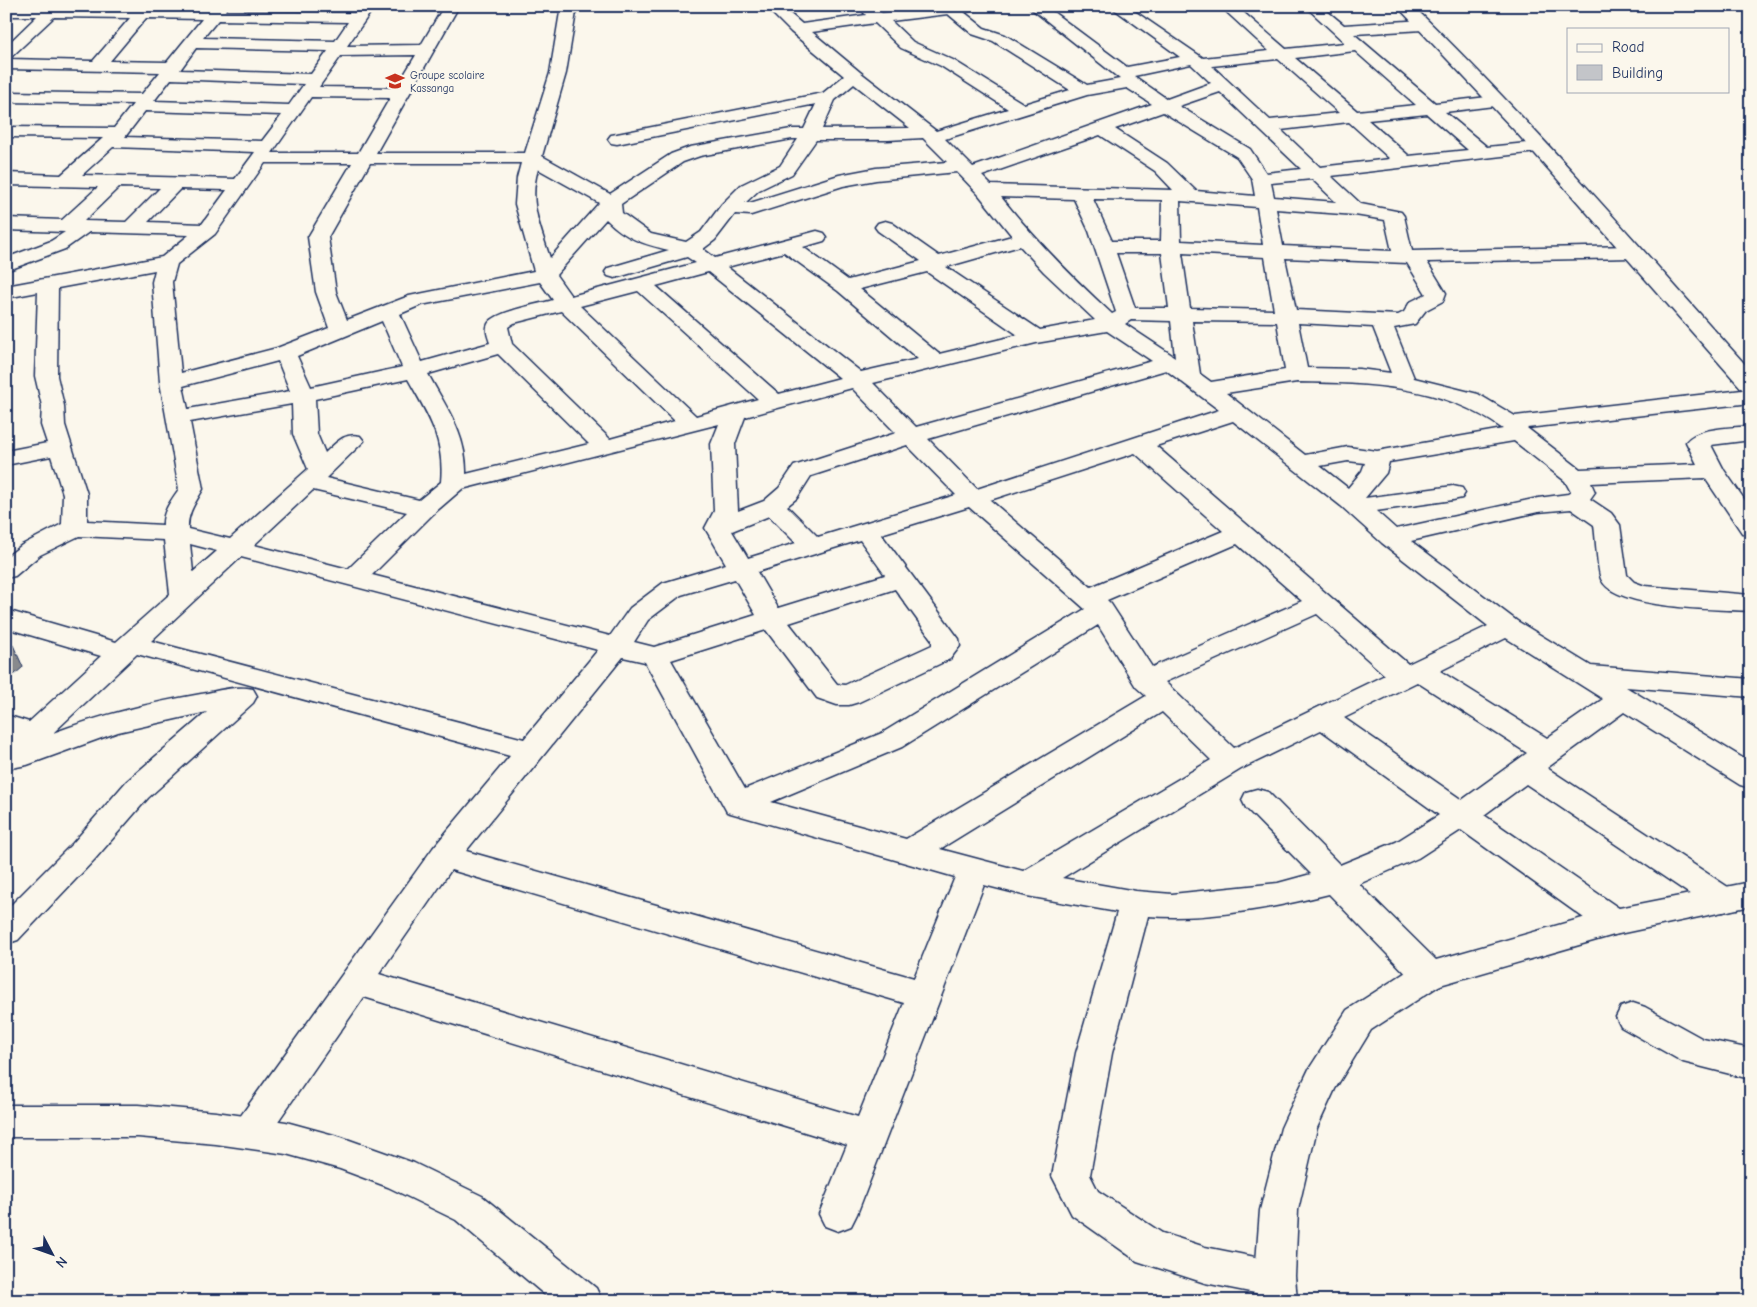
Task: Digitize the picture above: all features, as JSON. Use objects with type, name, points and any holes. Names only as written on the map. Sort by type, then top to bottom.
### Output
[{"type":"street","points":[[340,330],[326,292],[318,237],[452,6]]},
{"type":"street","points":[[569,6],[558,73],[526,178],[524,204],[545,275],[562,298],[691,424]]},
{"type":"street","points":[[772,6],[854,76],[931,135],[986,191],[1024,239],[1168,363],[1198,383],[1353,504],[1391,538],[1507,627],[1751,777]]},
{"type":"street","points":[[865,6],[907,45],[947,63],[1020,109]]},
{"type":"street","points":[[797,29],[973,6]]},
{"type":"street","points":[[1035,6],[1164,105],[1244,153],[1262,179],[1297,375]]},
{"type":"street","points":[[1117,6],[1197,61],[1355,209]]},
{"type":"street","points":[[1227,6],[1405,162]]},
{"type":"street","points":[[1312,6],[1484,153]]},
{"type":"street","points":[[1404,6],[1496,101],[1751,385]]},
{"type":"street","points":[[950,8],[978,31],[999,38],[1084,91]]},
{"type":"street","points":[[6,55],[42,10]]},
{"type":"street","points":[[6,11],[364,12]]},
{"type":"street","points":[[65,181],[114,137],[218,11]]},
{"type":"street","points":[[98,65],[143,12]]},
{"type":"street","points":[[6,292],[48,286],[168,262],[208,230],[364,12]]},
{"type":"street","points":[[1340,30],[1423,25]]},
{"type":"street","points":[[193,43],[426,50]]},
{"type":"street","points":[[171,382],[285,352],[416,300],[545,275],[611,202],[677,158],[696,152],[801,134],[931,135],[1127,77],[1197,61],[1358,46]]},
{"type":"street","points":[[6,64],[98,65],[170,70],[402,93]]},
{"type":"street","points":[[562,298],[591,279],[689,249],[707,237],[729,208],[751,187],[781,174],[801,134],[828,97],[854,76]]},
{"type":"street","points":[[729,208],[751,209],[839,181],[876,174],[967,170],[1095,120],[1164,105],[1223,85]]},
{"type":"street","points":[[6,97],[294,110]]},
{"type":"street","points":[[617,139],[828,97]]},
{"type":"street","points":[[1054,100],[1095,120],[1161,168],[1181,196],[1171,247],[1181,314],[1198,383]]},
{"type":"street","points":[[1266,126],[1496,101]]},
{"type":"street","points":[[725,116],[801,134]]},
{"type":"street","points":[[6,132],[114,137],[264,152],[364,158],[532,158],[611,202]]},
{"type":"street","points":[[1262,179],[1537,147]]},
{"type":"street","points":[[6,179],[241,185]]},
{"type":"street","points":[[6,265],[58,245],[114,182]]},
{"type":"street","points":[[131,228],[175,184]]},
{"type":"street","points":[[353,579],[424,509],[454,484],[606,447],[856,380],[1119,319],[1181,314],[1287,316],[1400,322],[1410,319],[1415,313],[1417,306],[1436,297],[1436,293],[1408,257],[1394,216],[1355,209],[1181,196],[986,191]]},
{"type":"street","points":[[1081,193],[1105,247],[1119,319]]},
{"type":"street","points":[[611,202],[613,215],[634,232],[644,238],[689,249],[712,265],[856,380],[973,498],[1095,604],[1155,689],[1231,762]]},
{"type":"street","points":[[6,224],[208,230]]},
{"type":"street","points":[[885,227],[933,264],[1036,337]]},
{"type":"street","points":[[606,447],[502,346],[497,330],[498,324],[562,298],[642,284],[817,237]]},
{"type":"street","points":[[845,288],[1024,239]]},
{"type":"street","points":[[788,244],[934,361]]},
{"type":"street","points":[[1105,247],[1171,247],[1408,257],[1632,252]]},
{"type":"street","points":[[168,262],[162,282],[171,382],[191,490],[179,509],[175,520],[184,596]]},
{"type":"street","points":[[642,284],[775,402]]},
{"type":"street","points":[[48,286],[46,376],[53,406],[53,425],[75,494],[75,528]]},
{"type":"street","points":[[388,310],[415,371],[453,447],[454,484]]},
{"type":"street","points":[[1381,321],[1405,382]]},
{"type":"street","points":[[177,418],[303,395],[415,371],[502,346]]},
{"type":"street","points":[[285,352],[303,395],[305,434],[314,476]]},
{"type":"street","points":[[718,528],[773,506],[788,492],[802,471],[911,436],[1168,363]]},
{"type":"street","points":[[1198,383],[1297,375],[1359,376],[1405,382],[1470,399],[1515,428],[1602,518],[1607,525],[1614,578],[1625,588],[1641,594],[1751,603]]},
{"type":"street","points":[[1300,463],[1348,454],[1378,458],[1515,428],[1751,396]]},
{"type":"street","points":[[718,528],[726,510],[723,444],[735,412]]},
{"type":"street","points":[[250,1132],[444,856],[616,647],[639,614],[672,589],[973,498],[1234,413]]},
{"type":"street","points":[[1751,433],[1706,438],[1698,442],[1712,470],[1751,528]]},
{"type":"street","points":[[6,759],[352,441]]},
{"type":"street","points":[[1139,444],[1320,603],[1412,674],[1737,897]]},
{"type":"street","points":[[6,458],[61,447]]},
{"type":"street","points":[[1353,504],[1374,473],[1378,458]]},
{"type":"street","points":[[1391,538],[1538,505],[1575,489],[1712,470]]},
{"type":"street","points":[[314,476],[424,509]]},
{"type":"street","points":[[1353,504],[1453,493]]},
{"type":"street","points":[[773,506],[814,547]]},
{"type":"street","points":[[6,570],[31,550],[75,528],[176,533],[655,656],[901,578]]},
{"type":"street","points":[[718,528],[771,618],[827,691],[837,695],[848,695],[940,652],[946,646],[945,639],[866,531]]},
{"type":"street","points":[[738,804],[892,740],[1095,604],[1241,533]]},
{"type":"street","points":[[6,556],[31,550]]},
{"type":"street","points":[[908,853],[1155,689],[1320,603]]},
{"type":"street","points":[[6,620],[293,687],[529,751]]},
{"type":"street","points":[[1028,884],[1231,762],[1507,627]]},
{"type":"street","points":[[655,656],[738,804],[908,853],[1028,884],[1136,904],[1172,906],[1278,895],[1336,880],[1407,850],[1462,815],[1623,698]]},
{"type":"street","points":[[1585,675],[1751,688]]},
{"type":"street","points":[[6,763],[56,742],[140,716],[293,687]]},
{"type":"street","points":[[6,931],[90,845],[137,790],[242,696]]},
{"type":"street","points":[[1322,717],[1614,922]]},
{"type":"street","points":[[6,725],[34,733]]},
{"type":"street","points":[[1257,800],[1429,975]]},
{"type":"street","points":[[444,856],[925,995]]},
{"type":"street","points":[[838,1214],[974,870]]},
{"type":"street","points":[[1136,904],[1094,1053],[1071,1176],[1086,1203],[1152,1248],[1204,1264],[1276,1290],[1279,1210],[1299,1128],[1322,1080],[1359,1020],[1429,975],[1614,922],[1737,897]]},
{"type":"street","points":[[356,981],[869,1136]]},
{"type":"street","points":[[1633,1017],[1695,1052],[1746,1063],[1751,1062]]},
{"type":"street","points":[[6,1121],[138,1121],[250,1132],[286,1138],[340,1154],[401,1175],[469,1208],[582,1301]]},
{"type":"building","points":[[6,643],[13,645],[6,651]]},
{"type":"place","name":"Groupe scolaire Kassanga","points":[[395,81]]}]
